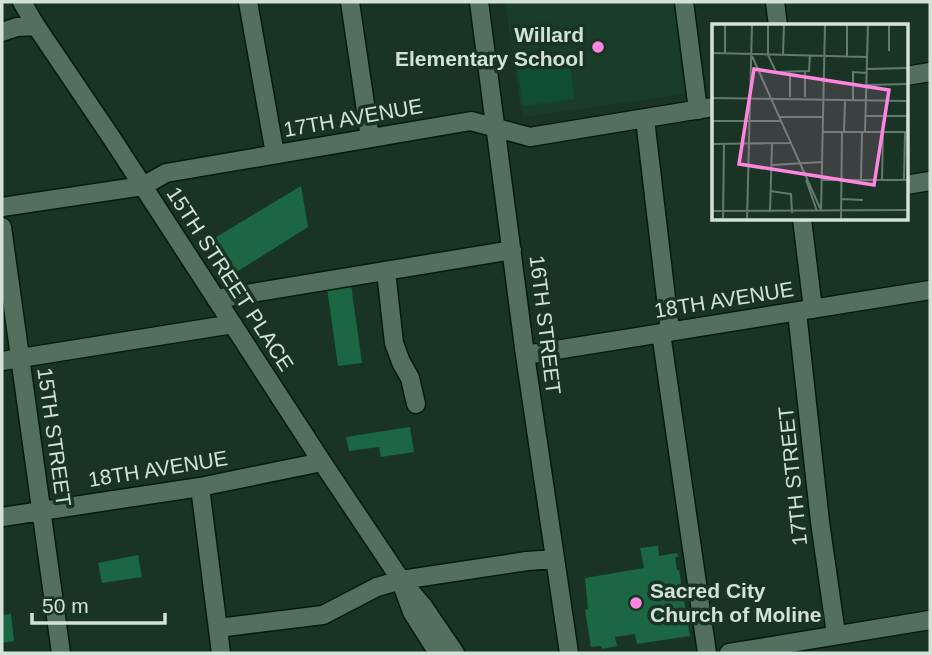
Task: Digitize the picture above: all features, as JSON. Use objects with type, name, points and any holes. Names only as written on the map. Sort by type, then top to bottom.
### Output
[{"type":"street","name":"15TH STREET PLACE","points":[[22,2],[322,462],[401,580],[423,606],[455,653]]},
{"type":"street","points":[[248,2],[275,154]]},
{"type":"street","points":[[350,2],[370,138]]},
{"type":"street","name":"16TH STREET","points":[[479,2],[525,355],[569,653]]},
{"type":"street","points":[[684,2],[706,109]]},
{"type":"street","points":[[775,2],[778,24]]},
{"type":"street","points":[[2,32],[17,27],[36,26]]},
{"type":"street","points":[[908,76],[930,72]]},
{"type":"street","name":"17TH AVENUE","points":[[2,207],[143,186],[166,173],[471,121],[530,137],[706,109]]},
{"type":"street","points":[[645,119],[666,332],[707,653]]},
{"type":"street","points":[[908,185],[930,181]]},
{"type":"street","name":"17TH STREET","points":[[802,220],[805,310],[820,522],[836,635]]},
{"type":"street","name":"15TH STREET","points":[[2,228],[61,653]]},
{"type":"street","points":[[216,299],[512,250]]},
{"type":"street","points":[[386,271],[394,343],[410,378],[416,404]]},
{"type":"street","name":"18TH AVENUE","points":[[525,355],[930,290]]},
{"type":"street","points":[[2,361],[233,324]]},
{"type":"street","name":"18TH AVENUE","points":[[2,517],[200,487],[322,462]]},
{"type":"street","points":[[200,487],[221,653]]},
{"type":"street","points":[[218,628],[323,615],[377,587],[401,580],[554,559]]},
{"type":"street","name":"15TH STREET PLACE","points":[[401,580],[412,612],[438,653]]},
{"type":"street","points":[[729,653],[930,620]]},
{"type":"shaded area","name":"Willard Elementary School","points":[[505,2],[677,2],[690,93],[522,117]]},
{"type":"shaded area","points":[[569,52],[574,99],[523,106],[516,58]]},
{"type":"building","points":[[301,186],[308,227],[235,273],[213,239]]},
{"type":"building","points":[[351,285],[362,363],[338,366],[327,288]]},
{"type":"building","points":[[410,427],[414,452],[381,457],[379,447],[349,451],[346,437]]},
{"type":"building","name":"Sacred City Church of Moline","points":[[658,546],[659,556],[677,553],[677,570],[690,636],[637,644],[635,634],[615,637],[617,646],[602,649],[601,646],[591,647],[585,610],[588,609],[585,578],[644,568],[640,548]]},
{"type":"building","points":[[138,555],[142,577],[102,583],[98,563]]},
{"type":"building","points":[[11,614],[14,641],[2,643],[2,615]]},
{"type":"place","name":"Willard Elementary School","points":[[598,47]]},
{"type":"place","name":"Sacred City Church of Moline","points":[[636,603]]}]
